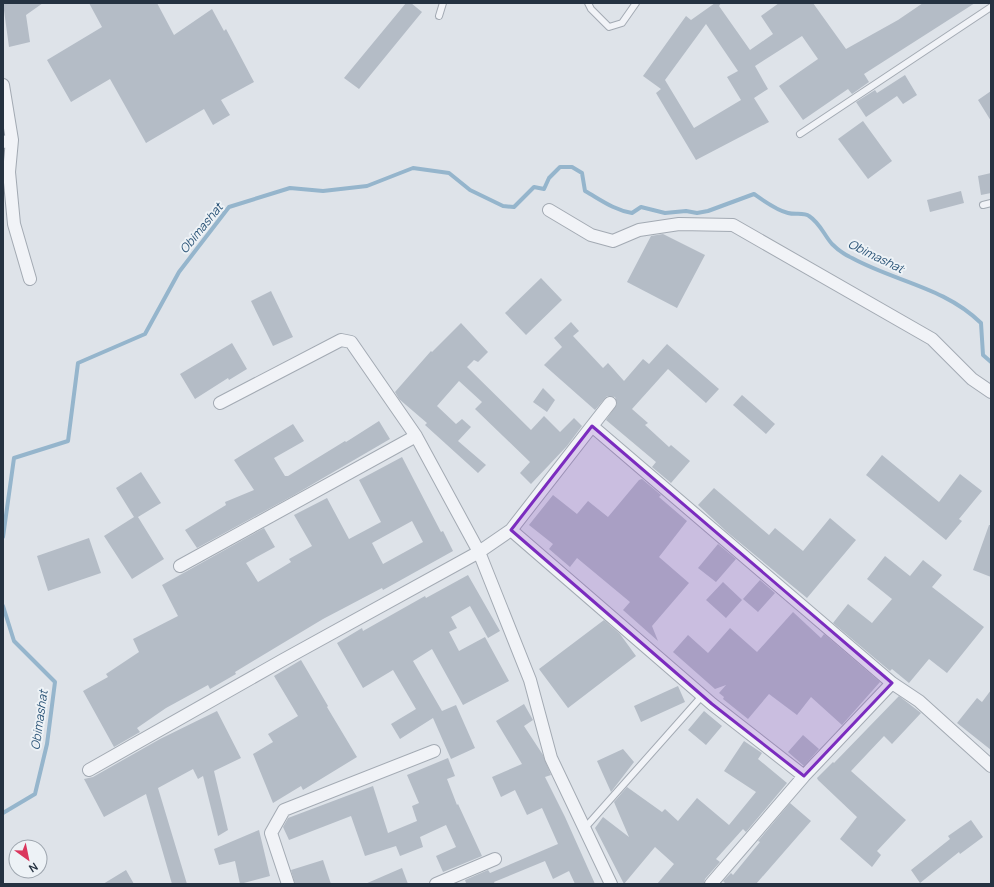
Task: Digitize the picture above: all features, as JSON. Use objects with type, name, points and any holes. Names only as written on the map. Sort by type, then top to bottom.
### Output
[{"type":"street","points":[[3,85],[14,224],[30,279]]},
{"type":"street","points":[[549,210],[591,235],[612,241],[639,230],[680,224],[733,225],[932,339],[972,379],[991,392]]},
{"type":"street","points":[[220,403],[341,340],[351,342],[416,436],[479,552],[530,680],[551,758],[611,884]]},
{"type":"street","points":[[89,770],[276,664],[479,552],[511,530],[610,402]]},
{"type":"street","points":[[592,426],[892,683],[920,701],[991,766]]},
{"type":"street","points":[[180,566],[416,436]]},
{"type":"street","points":[[511,530],[702,696],[804,776]]},
{"type":"street","points":[[711,884],[804,776],[892,683]]},
{"type":"street","points":[[288,884],[271,833],[284,810],[434,751]]},
{"type":"street","points":[[436,884],[495,859]]},
{"type":"lane","points":[[439,16],[443,3]]},
{"type":"lane","points":[[588,3],[591,9],[608,27],[622,23],[636,3]]},
{"type":"lane","points":[[800,134],[991,8]]},
{"type":"lane","points":[[983,205],[991,203]]},
{"type":"lane","points":[[584,830],[702,696]]},
{"type":"highlighted area","points":[[592,426],[892,683],[804,776],[712,704],[511,530]]},
{"type":"building","points":[[3,3],[43,3],[26,15],[30,42],[9,47]]},
{"type":"building","points":[[89,3],[157,3],[174,35],[212,9],[224,31],[226,29],[254,82],[221,100],[230,115],[213,125],[204,109],[146,143],[110,79],[71,102],[47,60],[102,27]]},
{"type":"building","points":[[406,3],[411,3],[422,12],[359,89],[344,78]]},
{"type":"building","points":[[715,3],[721,3],[719,6],[750,50],[773,34],[761,16],[779,3],[813,3],[846,49],[898,20],[923,3],[975,3],[864,74],[869,82],[852,94],[848,89],[803,120],[779,86],[818,59],[802,36],[755,66],[768,89],[754,98],[769,122],[696,160],[656,93],[661,89],[643,76],[686,16],[691,20]],"holes":[[[706,24],[738,71],[727,77],[741,100],[694,128],[665,80]]]},
{"type":"building","points":[[905,75],[917,95],[903,104],[897,96],[866,117],[856,102],[875,90],[877,93]]},
{"type":"building","points":[[991,91],[991,121],[978,100]]},
{"type":"building","points":[[863,121],[892,161],[868,179],[838,139]]},
{"type":"building","points":[[991,173],[991,193],[981,195],[978,176]]},
{"type":"building","points":[[961,191],[964,203],[930,212],[927,200]]},
{"type":"building","points":[[663,234],[705,255],[677,308],[627,282],[651,236]]},
{"type":"building","points":[[541,278],[562,300],[526,335],[505,313]]},
{"type":"building","points":[[271,291],[293,337],[273,346],[251,301]]},
{"type":"building","points":[[571,322],[579,331],[573,336],[603,368],[608,363],[624,381],[643,359],[649,364],[667,344],[719,389],[706,403],[668,369],[632,409],[648,423],[645,425],[669,447],[671,445],[690,461],[671,483],[652,467],[656,462],[606,420],[617,404],[615,397],[607,396],[595,410],[544,365],[562,347],[554,338]]},
{"type":"building","points":[[461,323],[488,352],[478,362],[474,360],[467,367],[531,430],[544,416],[560,432],[574,418],[582,426],[567,446],[531,484],[520,473],[530,462],[475,409],[482,402],[459,381],[437,406],[456,424],[462,419],[471,427],[458,441],[486,465],[478,473],[425,425],[427,423],[399,399],[395,392],[431,351],[432,352]]},
{"type":"building","points":[[232,343],[247,369],[229,380],[228,378],[195,399],[180,374]]},
{"type":"building","points":[[543,388],[555,400],[547,412],[533,402]]},
{"type":"building","points":[[742,395],[775,424],[766,434],[733,405]]},
{"type":"building","points":[[379,421],[390,439],[294,495],[197,548],[185,530],[226,505],[225,502],[254,490],[234,460],[293,424],[304,441],[274,458],[285,476],[288,476]]},
{"type":"building","points":[[882,455],[939,502],[960,474],[982,491],[959,519],[962,521],[946,540],[866,475]]},
{"type":"building","points":[[402,457],[441,532],[443,531],[453,551],[383,590],[382,588],[323,619],[235,672],[236,674],[210,689],[208,685],[166,708],[137,728],[140,732],[114,747],[83,691],[108,677],[106,674],[139,652],[133,639],[178,616],[162,585],[264,528],[275,547],[246,563],[258,582],[291,562],[289,559],[312,546],[294,515],[327,498],[349,539],[381,522],[359,480]],"holes":[[[412,521],[423,542],[383,564],[372,543]]]},
{"type":"building","points":[[141,472],[161,503],[138,517],[164,559],[132,579],[104,536],[134,517],[116,488]]},
{"type":"building","points":[[642,479],[661,495],[659,497],[687,521],[659,557],[689,583],[652,626],[658,641],[623,610],[630,602],[577,558],[570,567],[549,549],[553,544],[529,525],[553,495],[577,514],[588,501],[608,517],[639,480]]},
{"type":"building","points":[[714,488],[769,535],[775,528],[803,551],[830,518],[856,540],[807,598],[727,532],[698,505]]},
{"type":"building","points":[[989,525],[991,525],[991,577],[973,570]]},
{"type":"building","points":[[89,538],[101,573],[48,591],[37,556]]},
{"type":"building","points":[[718,544],[736,559],[716,582],[698,568]]},
{"type":"building","points":[[885,556],[910,576],[923,560],[942,575],[932,587],[984,627],[947,673],[929,659],[909,683],[892,669],[890,671],[833,623],[848,604],[872,623],[892,599],[867,579]]},
{"type":"building","points":[[468,575],[500,631],[488,638],[470,606],[451,617],[457,628],[449,632],[459,651],[485,637],[509,681],[463,705],[432,649],[413,661],[442,711],[456,705],[475,748],[451,759],[433,718],[400,739],[391,724],[416,709],[393,670],[363,688],[337,643],[362,628],[363,631],[425,596],[426,598]]},
{"type":"building","points":[[760,580],[775,593],[758,612],[743,599]]},
{"type":"building","points":[[723,582],[742,600],[726,618],[706,600]]},
{"type":"building","points":[[793,612],[821,638],[824,634],[880,682],[842,725],[811,697],[797,715],[769,694],[748,719],[723,699],[724,697],[719,693],[726,685],[715,689],[673,652],[688,635],[708,653],[730,628],[757,652]]},
{"type":"building","points":[[604,620],[620,634],[636,656],[568,708],[539,669]]},
{"type":"building","points":[[301,660],[357,757],[303,790],[301,786],[273,803],[253,754],[273,742],[268,734],[298,716],[274,676]]},
{"type":"building","points":[[678,686],[685,702],[641,722],[634,706]]},
{"type":"building","points":[[991,690],[991,750],[957,723],[977,698],[982,702]]},
{"type":"building","points":[[899,696],[921,713],[892,744],[884,736],[851,771],[906,820],[877,851],[881,855],[872,867],[840,839],[857,817],[817,778],[833,762],[834,763]]},
{"type":"building","points":[[524,704],[533,720],[524,726],[543,755],[551,775],[545,777],[595,884],[575,884],[569,871],[553,879],[545,861],[494,882],[495,884],[463,884],[466,883],[465,880],[488,870],[490,873],[558,844],[542,808],[527,815],[515,790],[501,797],[492,777],[522,764],[496,721]]},
{"type":"building","points":[[217,711],[241,758],[214,771],[228,830],[218,836],[203,776],[198,779],[193,769],[158,788],[187,884],[172,884],[146,794],[104,817],[84,779],[93,777],[160,739]]},
{"type":"building","points":[[704,711],[722,726],[706,745],[688,730]]},
{"type":"building","points":[[803,735],[819,749],[804,766],[788,752]]},
{"type":"building","points":[[744,741],[762,753],[758,759],[787,783],[746,832],[743,829],[716,859],[720,862],[705,879],[704,884],[657,884],[674,864],[655,847],[624,884],[595,828],[603,817],[629,837],[614,802],[627,787],[662,812],[665,809],[678,821],[697,798],[729,825],[756,792],[724,771]]},
{"type":"building","points":[[623,749],[634,762],[611,792],[597,761]]},
{"type":"building","points":[[448,758],[455,776],[447,779],[457,805],[458,804],[482,856],[443,872],[436,856],[456,847],[446,825],[420,837],[423,847],[400,856],[396,846],[365,856],[351,816],[289,840],[283,827],[288,818],[373,786],[388,833],[417,821],[412,806],[419,803],[407,775]]},
{"type":"building","points":[[790,803],[811,821],[756,884],[726,884],[723,881],[731,873],[733,875],[760,842],[758,841]]},
{"type":"building","points":[[971,820],[983,837],[960,854],[959,852],[920,883],[911,870],[950,839],[948,836]]},
{"type":"building","points":[[259,830],[270,876],[240,884],[235,861],[219,865],[214,849]]},
{"type":"building","points":[[323,860],[331,884],[295,884],[291,870]]},
{"type":"building","points":[[402,868],[408,884],[365,884]]},
{"type":"building","points":[[126,870],[134,884],[103,884]]},
{"type":"waterway","name":"Obimashat","points":[[3,537],[14,458],[68,441],[78,363],[145,334],[179,272],[229,207],[290,188],[323,191],[367,186],[413,168],[449,173],[470,190],[503,206],[514,207],[534,187],[544,189],[549,178],[560,167],[572,167],[582,173],[585,191],[625,212],[632,213],[641,207],[665,213],[686,211],[697,213],[708,211],[754,194],[779,210],[791,214],[805,214],[809,216],[819,226],[832,244],[849,257],[936,293],[967,311],[981,323],[983,355],[991,362]]},
{"type":"waterway","name":"Obimashat","points":[[3,606],[14,641],[55,682],[47,744],[35,794],[3,813]]}]
